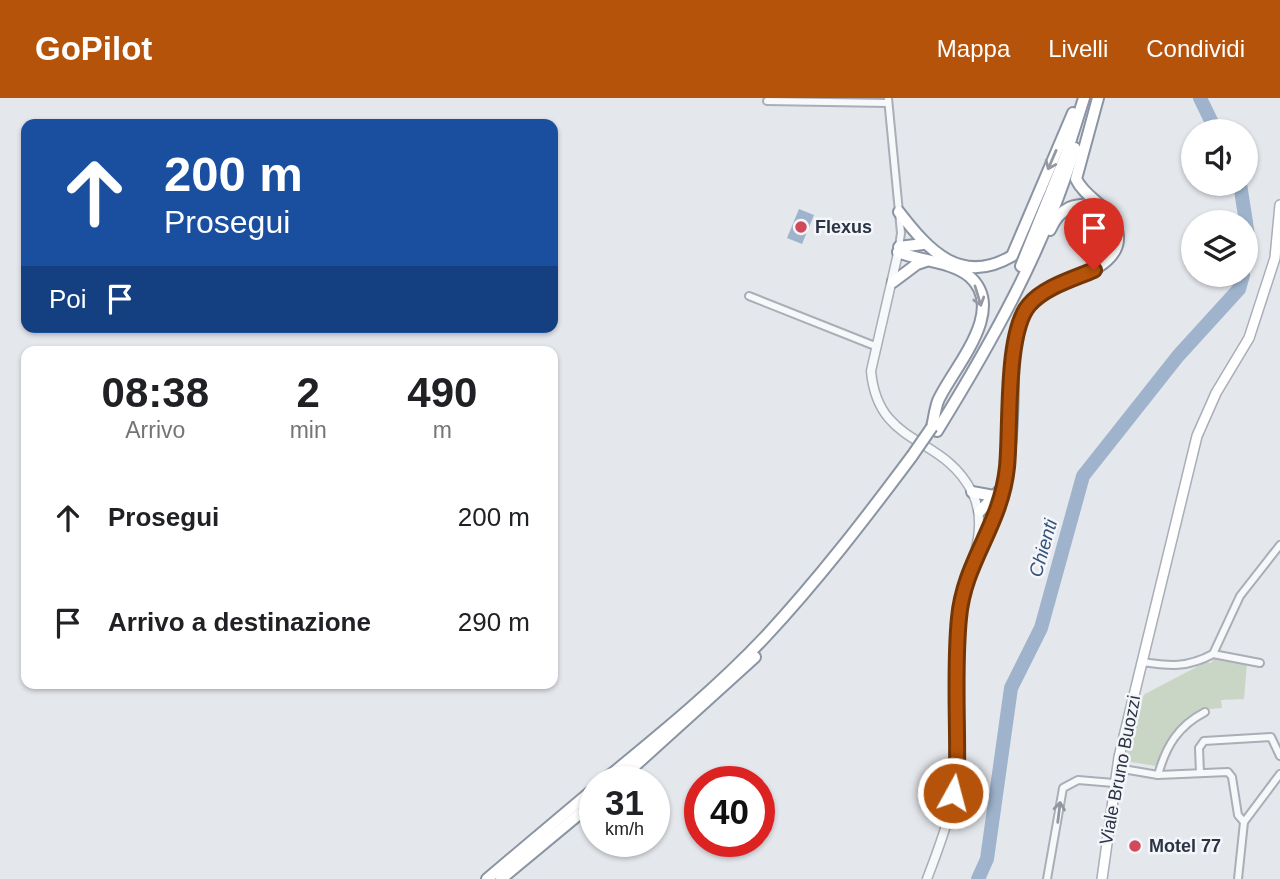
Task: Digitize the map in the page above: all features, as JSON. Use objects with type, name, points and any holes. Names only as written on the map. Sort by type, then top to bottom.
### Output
[{"type":"highway","points":[[899,212],[923,244],[936,255],[966,268],[994,267],[1012,257],[1082,98]]},
{"type":"highway","points":[[935,429],[989,333],[1023,262],[1067,152],[1082,98]]},
{"type":"highway","points":[[635,766],[731,681],[831,572],[956,401],[990,345],[1035,254],[1072,158],[1091,98]]},
{"type":"highway","points":[[975,557],[987,541],[1005,485],[1014,340],[1020,321],[1028,306],[1043,294],[1094,270],[1108,261],[1115,250],[1116,225],[1101,207],[1087,197],[1076,179],[1098,98]]},
{"type":"highway","points":[[956,401],[975,382],[995,348],[1053,222],[1062,211],[1073,205],[1101,207]]},
{"type":"highway","points":[[898,250],[923,244]]},
{"type":"highway","points":[[898,250],[926,261],[946,265],[968,276],[981,300],[983,316],[968,351],[938,402],[935,429]]},
{"type":"highway","points":[[893,282],[917,264],[926,261]]},
{"type":"highway","points":[[621,766],[698,701],[763,638],[826,569],[914,458]]},
{"type":"highway","points":[[980,511],[1005,485]]},
{"type":"highway","points":[[972,492],[994,496]]},
{"type":"highway","points":[[980,511],[991,512],[999,508]]},
{"type":"highway","points":[[487,879],[579,801]]},
{"type":"highway","points":[[502,879],[579,814]]},
{"type":"main road","name":"Viale Bruno Buozzi","points":[[1102,879],[1117,768],[1198,436],[1216,393],[1250,338],[1275,258],[1280,205]]},
{"type":"street","points":[[767,101],[888,100],[899,212],[898,250],[893,282],[875,346],[871,371],[872,389],[887,420],[945,458],[972,492],[980,511],[975,557],[964,584],[959,620],[957,773],[939,847],[927,879]]},
{"type":"street","points":[[749,296],[875,346]]},
{"type":"street","points":[[1142,662],[1178,667],[1195,664],[1213,654],[1240,596],[1280,545]]},
{"type":"street","points":[[1213,654],[1259,663]]},
{"type":"street","points":[[1158,775],[1163,754],[1173,737],[1191,719],[1205,712]]},
{"type":"street","points":[[1200,773],[1199,748],[1204,741],[1271,737],[1280,756]]},
{"type":"street","points":[[1117,768],[1158,775],[1228,772],[1232,777],[1238,815],[1244,822]]},
{"type":"street","points":[[1238,879],[1244,822],[1280,774]]},
{"type":"street","points":[[1047,879],[1063,788],[1077,780],[1114,783]]},
{"type":"green space","points":[[1216,656],[1247,664],[1244,699],[1221,700],[1222,708],[1198,710],[1165,744],[1156,766],[1125,761],[1137,704],[1145,694],[1206,662],[1211,663]]},
{"type":"water","name":"Flexus","points":[[799,209],[814,215],[802,244],[787,238]]},
{"type":"waterway","name":"Chienti","points":[[1200,98],[1210,119]]},
{"type":"waterway","name":"Chienti","points":[[1242,196],[1244,210]]},
{"type":"waterway","name":"Chienti","points":[[978,879],[987,859],[1011,688],[1041,628],[1083,476],[1178,356],[1240,287]]},
{"type":"place","name":"Flexus","points":[[801,227]]},
{"type":"place","name":"Motel 77","points":[[1135,846]]},
{"type":"route","points":[[953,793],[957,773],[959,620],[964,584],[975,557],[987,541],[1005,485],[1014,340],[1028,306],[1043,294],[1094,270]]}]
